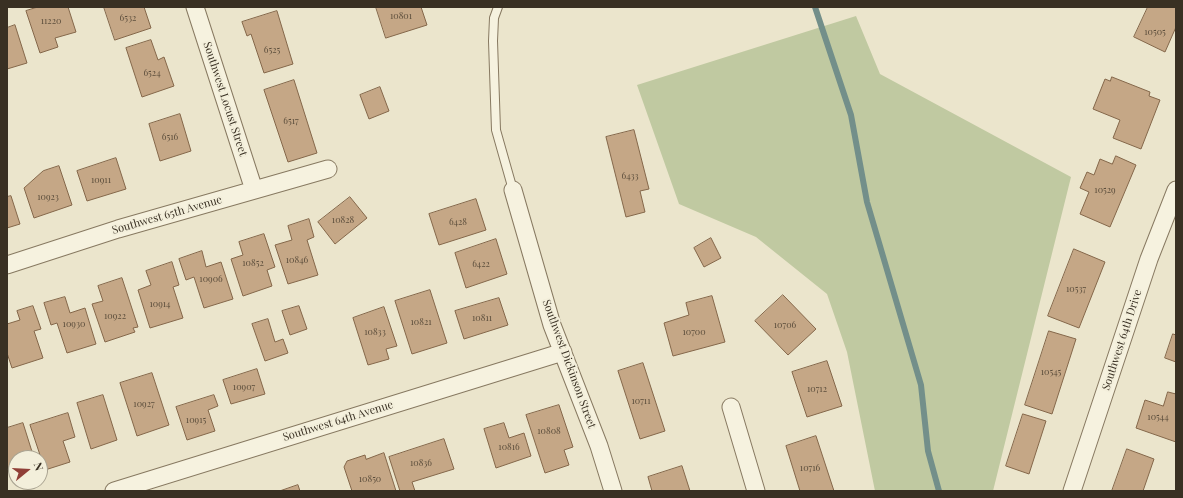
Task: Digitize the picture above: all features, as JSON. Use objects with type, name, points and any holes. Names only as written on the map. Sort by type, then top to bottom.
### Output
[{"type":"street","name":"Southwest Locust Street","points":[[195,7],[254,190]]},
{"type":"street","name":"Southwest 65th Avenue","points":[[7,265],[118,229],[328,169]]},
{"type":"street","name":"Southwest Dickinson Street","points":[[513,190],[552,325],[599,446],[613,491]]},
{"type":"street","name":"Southwest 64th Drive","points":[[1072,491],[1149,259],[1176,190]]},
{"type":"street","name":"Southwest 64th Avenue","points":[[114,491],[563,352]]},
{"type":"street","points":[[730,407],[756,491]]},
{"type":"lane","points":[[498,7],[494,18],[493,41],[496,130],[513,190]]},
{"type":"green space","points":[[856,16],[880,74],[1071,177],[993,491],[875,491],[847,352],[827,294],[756,237],[679,204],[637,85]]},
{"type":"building","points":[[38,7],[68,7],[76,32],[55,38],[58,47],[40,53],[26,11]]},
{"type":"building","points":[[104,7],[144,7],[151,28],[115,40]]},
{"type":"building","points":[[376,7],[421,7],[427,25],[386,38]]},
{"type":"building","points":[[1148,7],[1176,7],[1176,27],[1165,52],[1134,37]]},
{"type":"building","points":[[277,11],[293,64],[264,73],[251,34],[247,36],[242,22]]},
{"type":"building","points":[[15,25],[27,63],[7,69],[7,28]]},
{"type":"building","points":[[151,40],[158,60],[164,57],[174,86],[142,97],[126,48]]},
{"type":"building","points":[[1112,77],[1150,92],[1149,96],[1160,100],[1141,149],[1113,138],[1120,120],[1093,109],[1105,79],[1110,81]]},
{"type":"building","points":[[294,80],[317,153],[288,162],[264,90]]},
{"type":"building","points":[[380,87],[389,111],[369,119],[360,95]]},
{"type":"building","points":[[180,114],[191,151],[160,161],[149,124]]},
{"type":"building","points":[[634,130],[649,189],[640,191],[645,212],[626,217],[606,137]]},
{"type":"building","points":[[1116,156],[1136,165],[1110,227],[1080,214],[1089,192],[1080,188],[1087,172],[1094,175],[1100,159],[1112,164]]},
{"type":"building","points":[[116,158],[126,189],[87,201],[77,171]]},
{"type":"building","points":[[59,166],[72,205],[34,218],[24,188],[43,171]]},
{"type":"building","points":[[11,196],[20,224],[7,228],[7,197]]},
{"type":"building","points":[[350,197],[367,218],[335,244],[318,222]]},
{"type":"building","points":[[476,199],[486,230],[439,245],[429,214]]},
{"type":"building","points":[[309,219],[314,237],[307,240],[318,275],[288,284],[275,245],[292,240],[288,226]]},
{"type":"building","points":[[264,234],[275,267],[267,270],[272,286],[243,296],[231,259],[243,255],[239,242]]},
{"type":"building","points":[[711,238],[721,258],[704,267],[694,248]]},
{"type":"building","points":[[496,239],[507,274],[466,288],[455,253]]},
{"type":"building","points":[[1074,249],[1105,262],[1079,328],[1048,316]]},
{"type":"building","points":[[202,251],[206,267],[221,262],[233,299],[204,308],[194,277],[186,280],[179,259]]},
{"type":"building","points":[[172,262],[179,285],[173,287],[183,318],[150,328],[138,290],[151,285],[146,271]]},
{"type":"building","points":[[122,278],[138,327],[133,328],[135,332],[105,342],[92,304],[103,301],[98,286]]},
{"type":"building","points":[[430,290],[447,343],[412,354],[395,301]]},
{"type":"building","points":[[783,295],[816,329],[788,355],[755,321]]},
{"type":"building","points":[[712,296],[725,342],[673,356],[664,323],[689,315],[686,303]]},
{"type":"building","points":[[65,297],[70,313],[85,308],[96,344],[67,353],[57,323],[51,325],[44,303]]},
{"type":"building","points":[[499,298],[508,325],[464,339],[455,311]]},
{"type":"building","points":[[33,306],[41,329],[34,331],[43,358],[12,368],[7,353],[7,324],[20,320],[17,311]]},
{"type":"building","points":[[299,306],[307,329],[290,335],[282,311]]},
{"type":"building","points":[[384,307],[397,346],[386,349],[389,359],[368,365],[353,318]]},
{"type":"building","points":[[268,319],[275,342],[283,339],[288,353],[265,361],[252,324]]},
{"type":"building","points":[[1049,331],[1076,339],[1052,414],[1025,405]]},
{"type":"building","points":[[1173,334],[1176,335],[1176,362],[1165,358]]},
{"type":"building","points":[[827,361],[842,406],[807,417],[792,372]]},
{"type":"building","points":[[643,363],[665,431],[640,439],[618,371]]},
{"type":"building","points":[[257,369],[265,394],[231,404],[223,380]]},
{"type":"building","points":[[152,373],[169,425],[137,436],[120,383]]},
{"type":"building","points":[[1168,392],[1176,394],[1176,442],[1136,428],[1145,400],[1163,406]]},
{"type":"building","points":[[103,395],[117,440],[91,449],[77,403]]},
{"type":"building","points":[[214,395],[218,406],[208,410],[215,431],[187,440],[176,407]]},
{"type":"building","points":[[559,405],[573,447],[564,450],[569,465],[545,473],[526,415]]},
{"type":"building","points":[[68,413],[75,437],[63,441],[70,462],[48,469],[48,450],[38,450],[30,425]]},
{"type":"building","points":[[1023,414],[1046,421],[1029,474],[1006,466]]},
{"type":"building","points":[[23,423],[31,450],[8,450],[8,467],[7,464],[7,428]]},
{"type":"building","points":[[504,423],[509,438],[524,433],[531,456],[496,468],[484,429]]},
{"type":"building","points":[[816,436],[834,491],[800,491],[786,446]]},
{"type":"building","points":[[444,439],[454,469],[412,482],[415,491],[400,491],[389,457]]},
{"type":"building","points":[[1127,449],[1154,459],[1143,491],[1112,491]]},
{"type":"building","points":[[384,453],[396,491],[352,491],[344,467],[347,461],[365,455],[366,459]]},
{"type":"building","points":[[682,466],[690,491],[652,491],[648,477]]},
{"type":"building","points":[[298,485],[300,491],[280,491]]},
{"type":"waterway","points":[[815,7],[851,115],[867,202],[921,385],[928,451],[939,491]]}]
